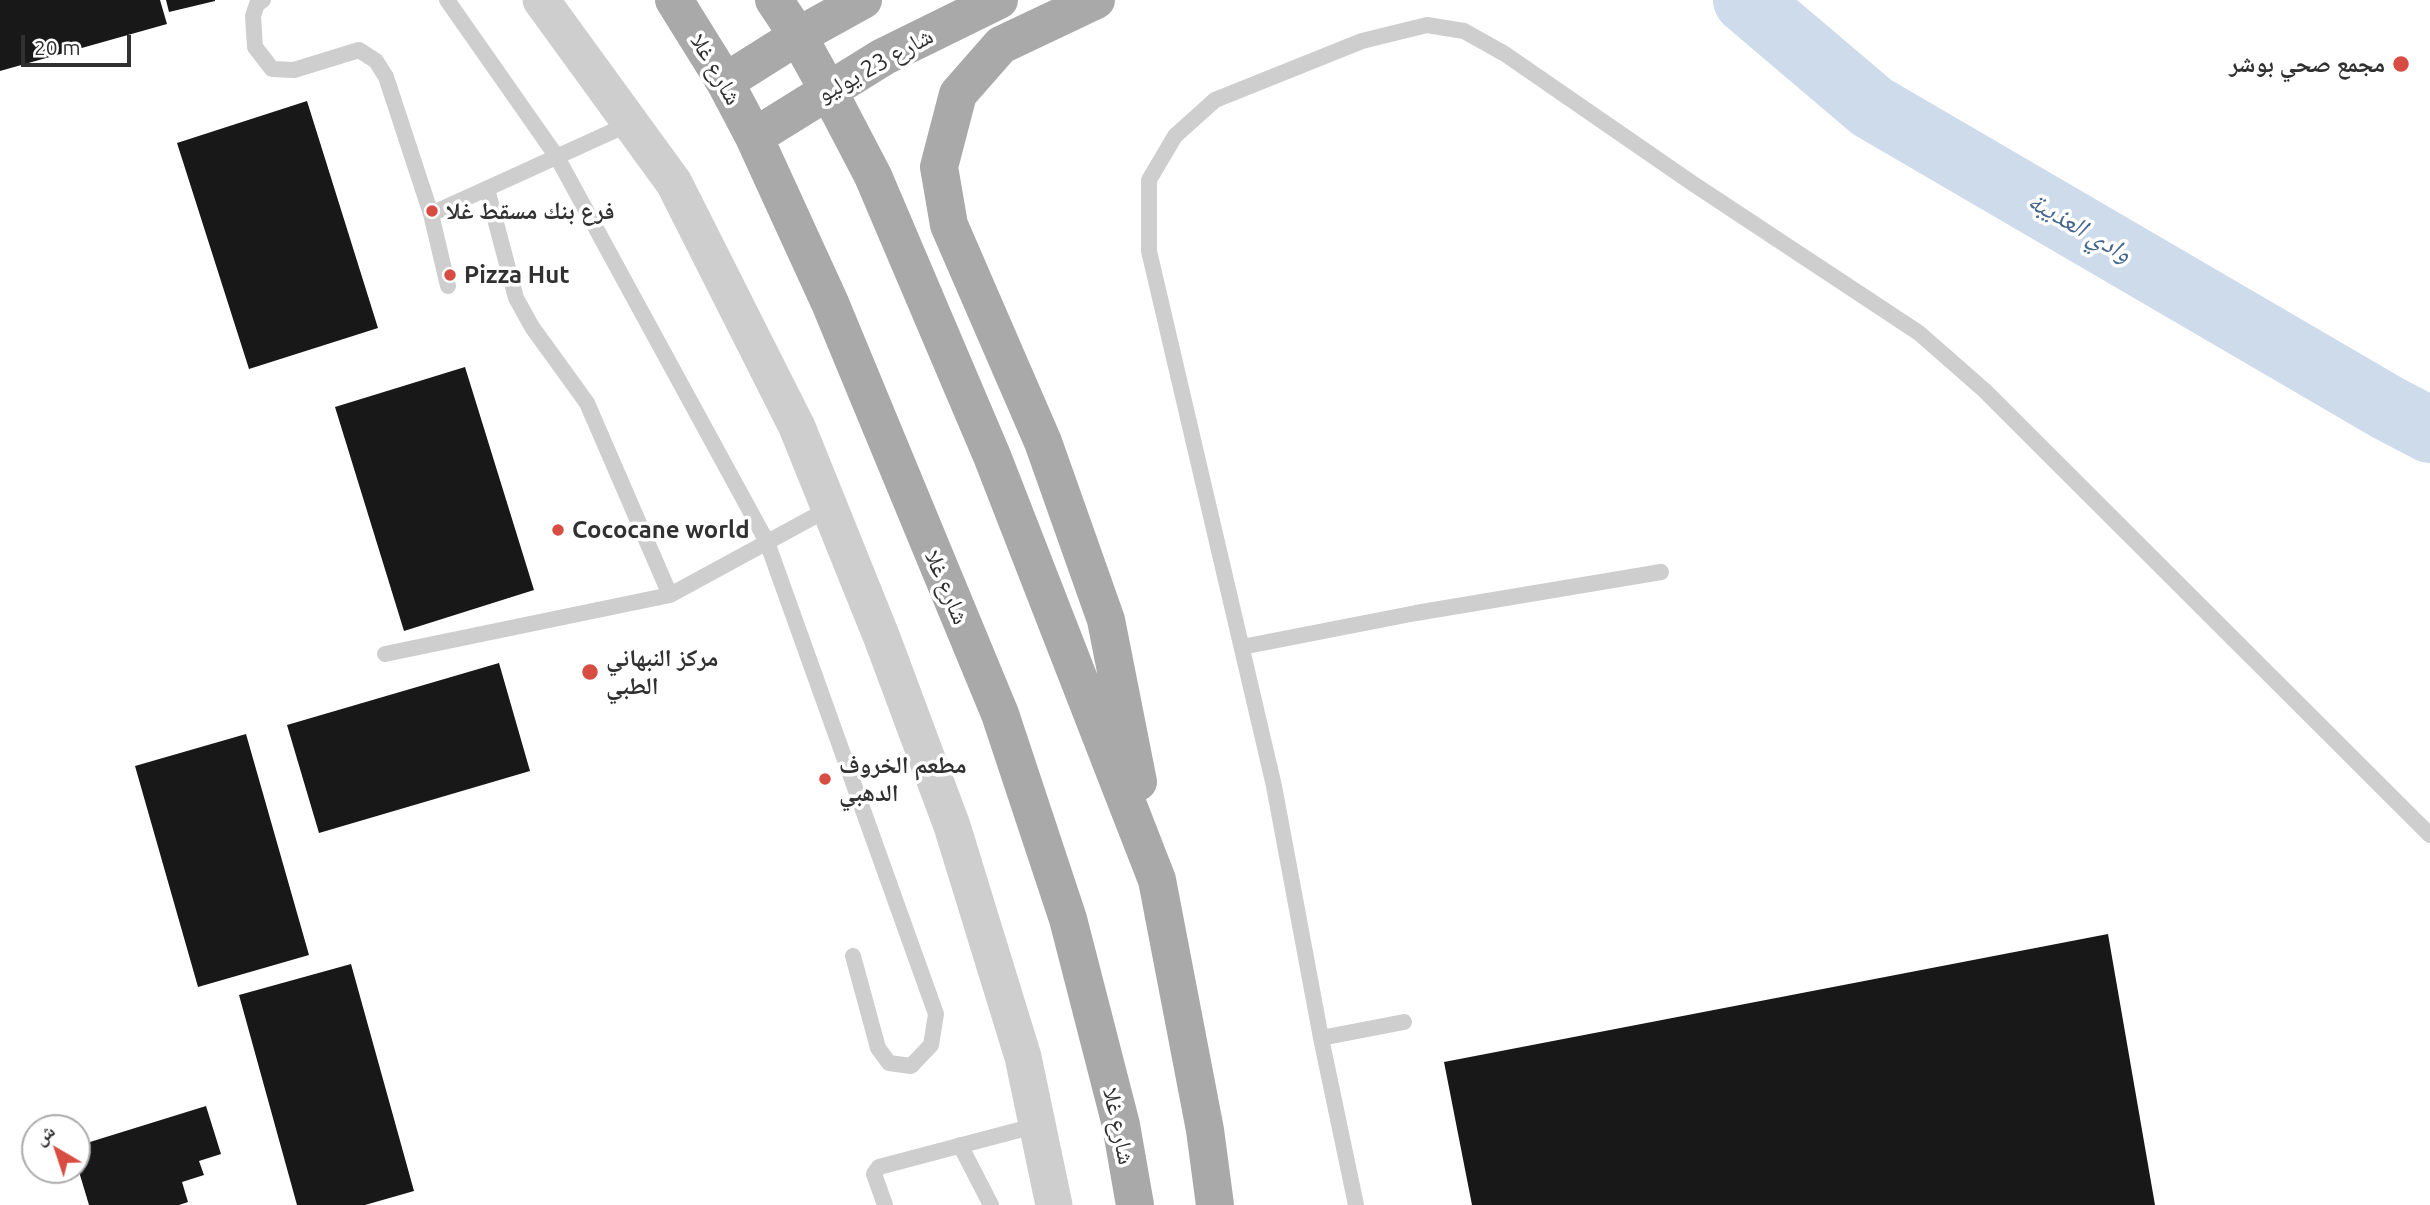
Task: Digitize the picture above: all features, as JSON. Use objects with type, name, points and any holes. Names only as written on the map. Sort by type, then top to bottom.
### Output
[{"type":"main road","name":"شارع غلا","points":[[674,0],[725,82],[754,137],[830,303],[1000,714],[1068,919],[1121,1125],[1135,1205]]},
{"type":"main road","points":[[774,0],[828,90],[873,176],[992,456],[1157,880]]},
{"type":"main road","points":[[725,82],[797,36],[863,0]]},
{"type":"main road","name":"شارع 23 يوليو","points":[[754,137],[883,57],[999,0]]},
{"type":"main road","points":[[1096,0],[1000,45],[958,94],[939,167],[949,225],[1043,442],[1107,620],[1205,1130],[1215,1205]]},
{"type":"street","points":[[541,0],[674,183],[797,428],[882,638],[952,826],[1023,1057],[1054,1205]]},
{"type":"lane","points":[[263,0],[257,4],[253,16],[255,47],[272,69],[294,70],[359,50],[376,61],[386,77],[431,214],[448,286]]},
{"type":"lane","points":[[447,0],[558,157],[767,542],[936,1013],[931,1045],[911,1066],[890,1063],[878,1048],[853,956]]},
{"type":"lane","points":[[1356,1205],[1321,1038],[1274,786],[1149,251],[1149,180],[1175,136],[1215,100],[1362,41],[1427,25],[1464,30],[1505,54],[1692,183],[1919,333],[1984,390],[2430,835]]},
{"type":"lane","points":[[431,214],[631,123]]},
{"type":"lane","points":[[487,189],[516,298],[532,327],[587,402],[670,595]]},
{"type":"lane","points":[[385,654],[670,595],[830,508]]},
{"type":"lane","points":[[1242,647],[1416,613],[1661,572]]},
{"type":"lane","points":[[1321,1038],[1404,1021]]},
{"type":"lane","points":[[886,1205],[874,1174],[879,1167],[1038,1125]]},
{"type":"lane","points":[[960,1144],[991,1205]]},
{"type":"building","points":[[0,0],[160,0],[167,24],[0,71]]},
{"type":"building","points":[[166,0],[215,0],[215,1],[169,12]]},
{"type":"building","points":[[307,101],[378,328],[249,369],[177,143]]},
{"type":"building","points":[[465,367],[534,590],[404,631],[335,407]]},
{"type":"building","points":[[499,663],[530,771],[319,833],[287,725]]},
{"type":"building","points":[[246,734],[309,955],[198,987],[135,766]]},
{"type":"building","points":[[2108,934],[2155,1205],[1472,1205],[1444,1062]]},
{"type":"building","points":[[351,964],[414,1191],[365,1205],[297,1205],[239,995]]},
{"type":"building","points":[[206,1106],[221,1154],[199,1161],[204,1175],[182,1182],[188,1202],[179,1205],[89,1205],[83,1184],[91,1184],[91,1142]]},
{"type":"waterway","name":"وادي العذيبة","points":[[1746,0],[1872,107],[2430,430]]},
{"type":"place","name":"مجمع صحي بوشر","points":[[2401,64]]},
{"type":"place","name":"فرع بنك مسقط غلا","points":[[432,211]]},
{"type":"place","name":"Pizza Hut","points":[[450,275]]},
{"type":"place","name":"Cococane world","points":[[558,530]]},
{"type":"place","name":"مركز النبهاني الطبي","points":[[590,672]]},
{"type":"place","name":"مطعم الخروف الدهبي","points":[[825,779]]}]
